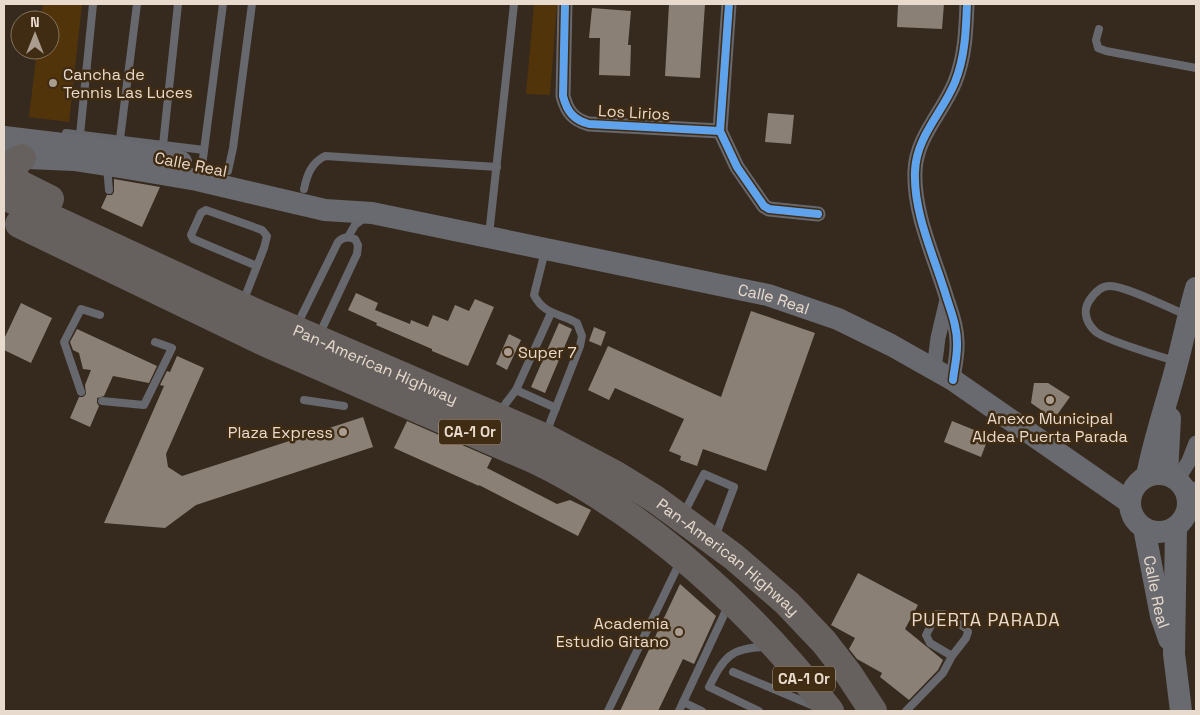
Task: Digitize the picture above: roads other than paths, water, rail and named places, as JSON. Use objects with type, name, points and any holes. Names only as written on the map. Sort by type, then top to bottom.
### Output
[{"type":"highway","points":[[17,152],[14,168],[15,178],[18,183],[173,261],[246,308]]},
{"type":"highway","name":"Pan-American Highway","points":[[4,196],[246,308],[544,437],[616,474],[655,499],[734,556],[787,603],[824,642],[848,673],[873,711]]},
{"type":"highway","name":"Pan-American Highway","points":[[4,217],[258,339],[560,472],[603,497],[712,582],[792,664],[829,711]]},
{"type":"highway","points":[[4,235],[220,334],[258,339]]},
{"type":"main road","name":"Calle Real","points":[[4,137],[130,152],[203,158],[228,171],[330,195],[372,213]]},
{"type":"main road","name":"Calle Real","points":[[17,152],[106,165],[165,178],[197,180],[325,210],[372,213],[768,296],[838,319],[891,345],[943,375],[1129,502]]},
{"type":"main road","points":[[17,152],[158,164],[372,213]]},
{"type":"main road","points":[[1095,479],[1121,483],[1137,472],[1152,451],[1175,372],[1196,288]]},
{"type":"main road","points":[[1175,372],[1175,484]]},
{"type":"main road","points":[[1152,451],[1175,484],[1185,515],[1176,527],[1160,532],[1144,528],[1133,517],[1129,502],[1134,486],[1175,484]]},
{"type":"main road","name":"Calle Real","points":[[1176,527],[1174,654],[1182,711]]},
{"type":"main road","name":"Calle Real","points":[[1144,528],[1161,616],[1174,654]]},
{"type":"street","name":"Los Lirios","points":[[566,4],[563,96],[565,105],[571,115],[579,121],[589,124],[720,131]]},
{"type":"street","points":[[730,4],[720,131],[737,167],[764,206],[776,211],[818,214]]},
{"type":"street","points":[[943,375],[957,346],[953,317],[942,279],[924,232],[919,211],[915,190],[915,169],[918,153],[925,136],[955,83],[965,45],[967,4]]},
{"type":"street","points":[[943,375],[938,338],[947,298]]},
{"type":"street","points":[[1175,484],[1189,461],[1196,443]]},
{"type":"lane","points":[[80,135],[93,4]]},
{"type":"lane","points":[[120,139],[137,4]]},
{"type":"lane","points":[[163,145],[178,4]]},
{"type":"lane","points":[[66,133],[163,145],[203,158],[223,4]]},
{"type":"lane","points":[[228,171],[233,148],[252,4]]},
{"type":"lane","points":[[488,237],[514,4]]},
{"type":"lane","points":[[1099,29],[1096,40],[1098,48],[1196,68]]},
{"type":"lane","points":[[304,189],[306,177],[312,166],[317,160],[325,156],[497,167]]},
{"type":"lane","points":[[106,165],[109,190]]},
{"type":"lane","points":[[246,308],[267,236],[262,230],[206,210],[201,213],[191,235],[193,239],[257,266]]},
{"type":"lane","points":[[348,237],[355,224],[372,213]]},
{"type":"lane","points":[[342,238],[355,239],[358,245],[357,254],[306,334],[338,242],[342,238]]},
{"type":"lane","points":[[544,437],[580,346],[582,336],[577,323],[551,313],[537,301],[534,295],[545,249]]},
{"type":"lane","points":[[1175,372],[1098,333],[1088,323],[1086,312],[1088,302],[1097,290],[1110,286],[1125,289],[1188,316]]},
{"type":"lane","points":[[81,392],[64,342],[81,309],[100,316]]},
{"type":"lane","points":[[498,417],[516,390],[551,313]]},
{"type":"lane","points":[[102,401],[144,405],[172,348],[155,342]]},
{"type":"lane","points":[[516,390],[556,408]]},
{"type":"lane","points":[[304,400],[344,406]]},
{"type":"lane","points":[[681,518],[704,474],[734,487],[713,541]]},
{"type":"lane","points":[[608,711],[682,558]]},
{"type":"lane","points":[[679,711],[730,601]]},
{"type":"lane","points":[[906,711],[943,673],[968,632],[967,629],[944,614],[937,614],[926,635],[930,643],[952,656]]},
{"type":"lane","points":[[709,687],[721,663],[736,651],[754,648],[776,648]]},
{"type":"lane","points":[[733,672],[829,711]]},
{"type":"lane","points":[[694,680],[759,711]]},
{"type":"lane","points":[[683,702],[702,711]]},
{"type":"place","name":"Cancha de Tennis Las Luces","points":[[53,83]]},
{"type":"place","name":"Super 7","points":[[508,352]]},
{"type":"place","name":"Anexo Municipal Aldea Puerta Parada","points":[[1050,400]]},
{"type":"place","name":"Plaza Express","points":[[343,432]]},
{"type":"place","name":"Academia Estudio Gitano","points":[[679,632]]},
{"type":"district","name":"PUERTA PARADA","points":[[986,620]]}]
